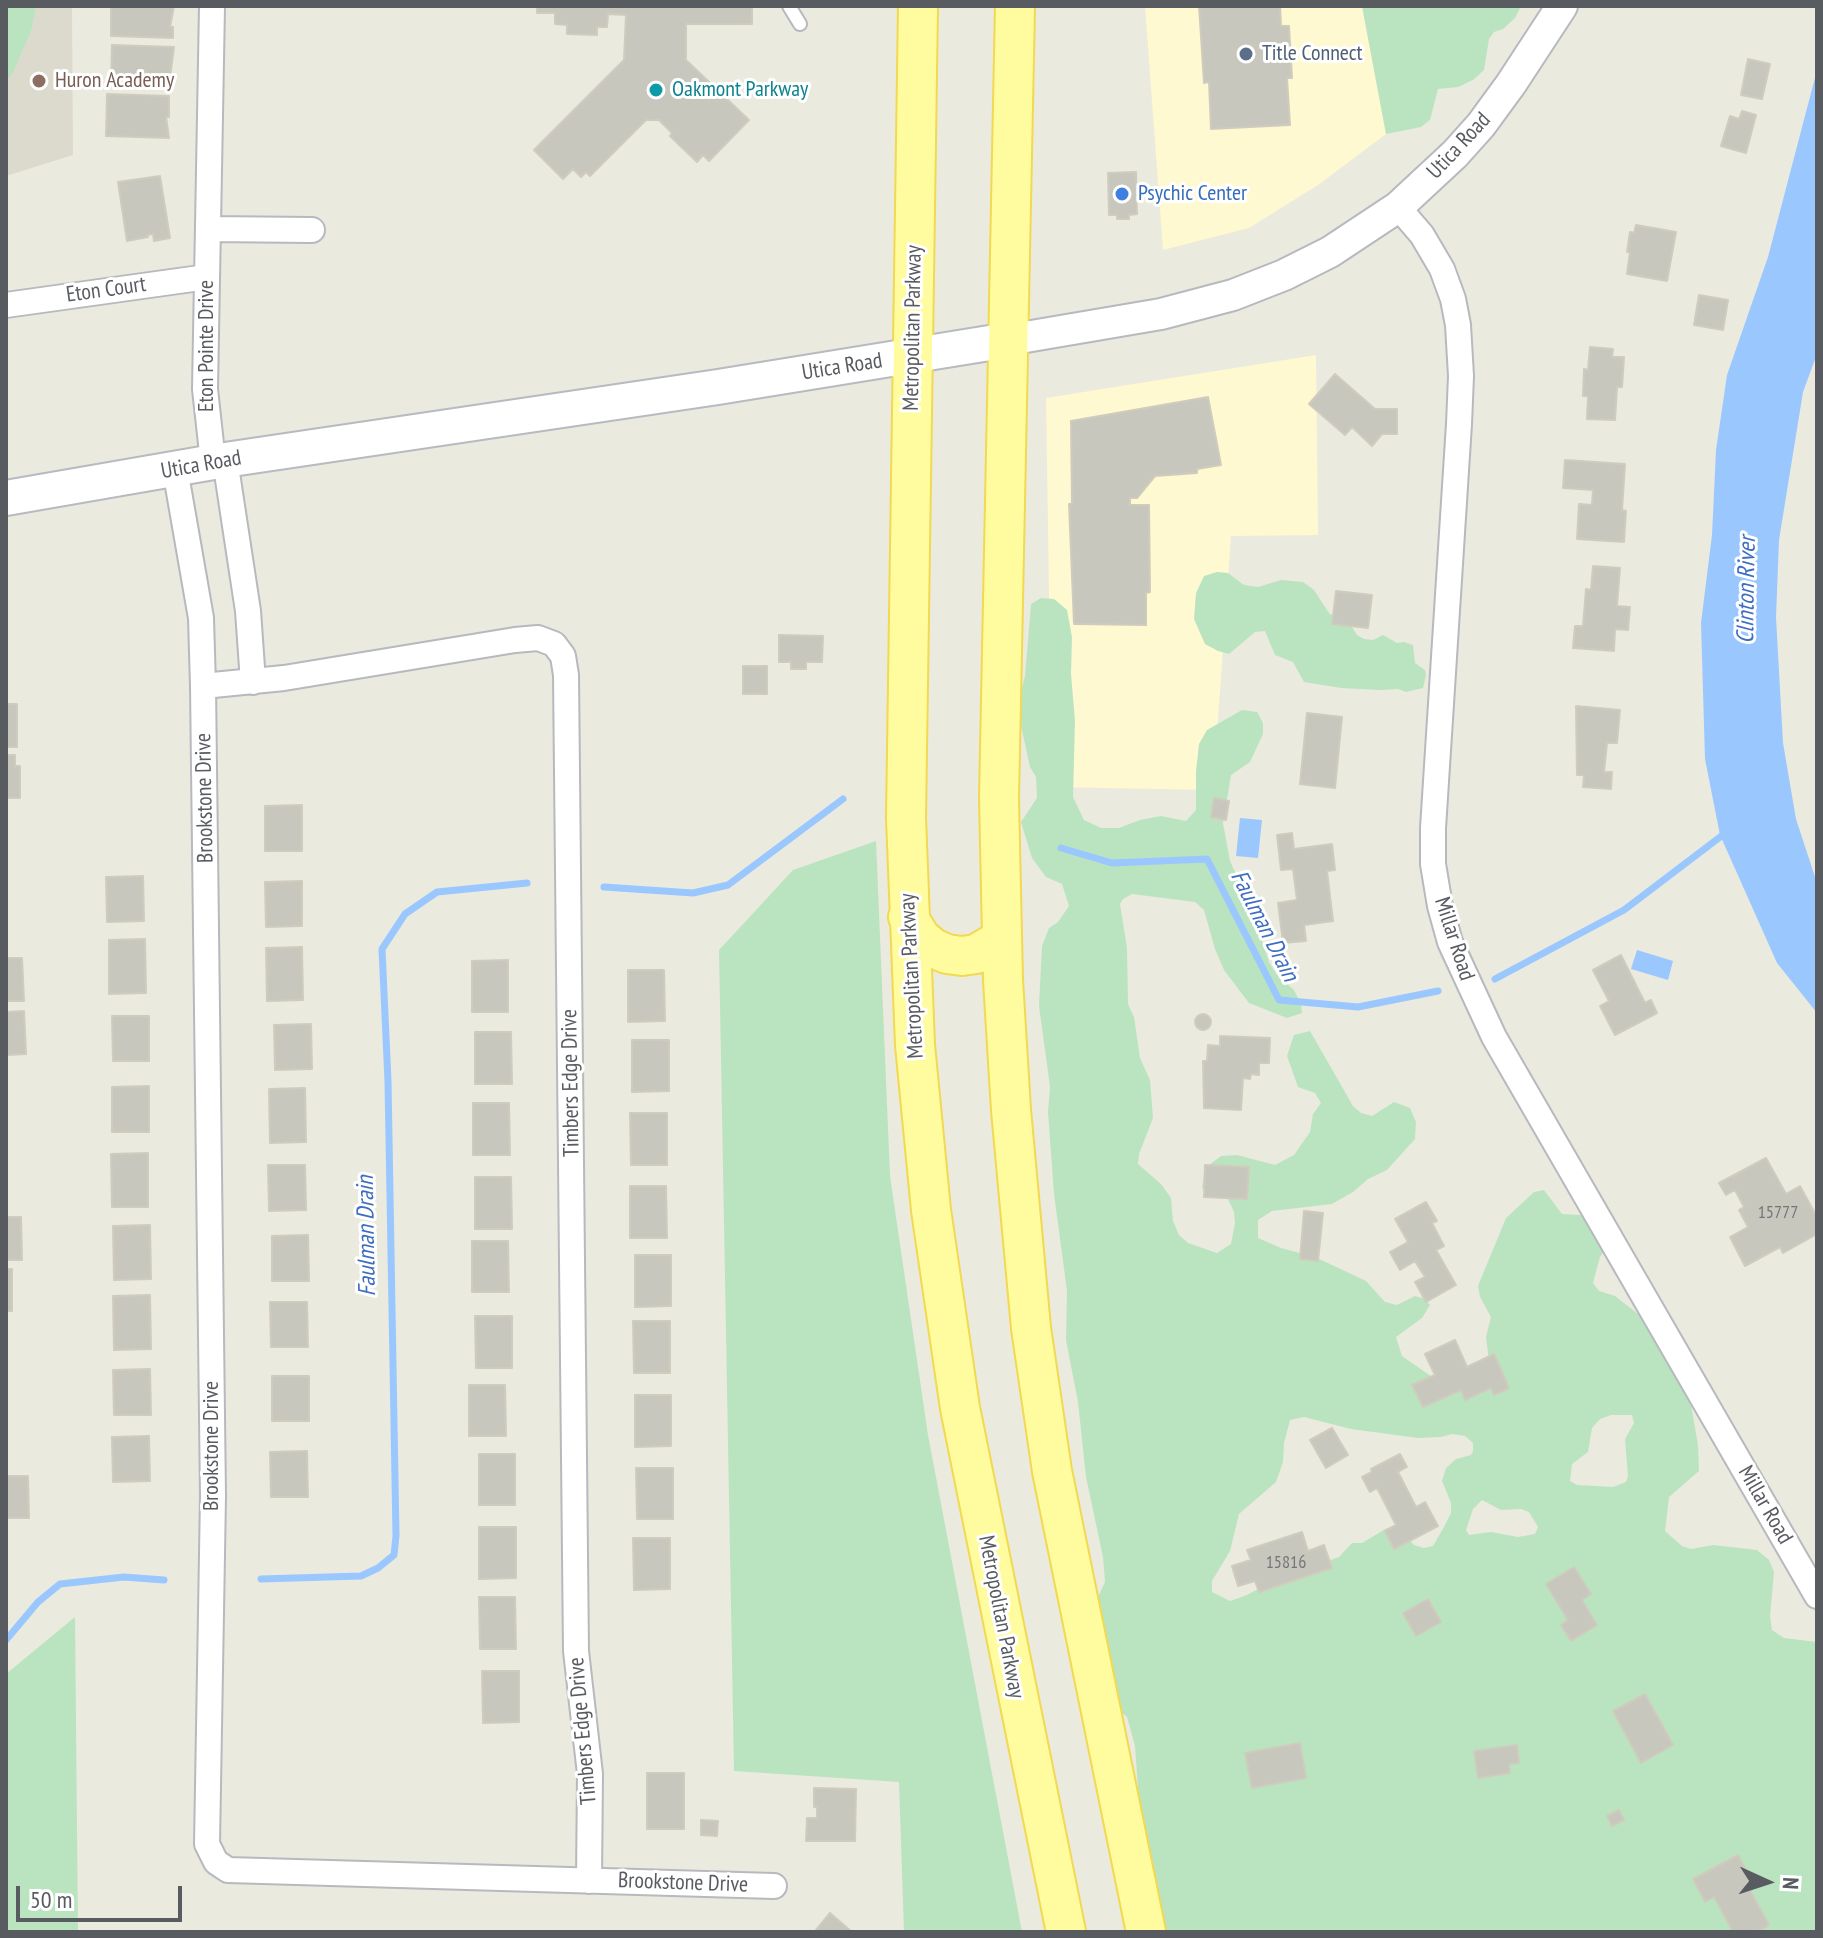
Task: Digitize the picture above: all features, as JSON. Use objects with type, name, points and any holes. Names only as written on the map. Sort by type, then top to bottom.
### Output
[{"type":"main road","name":"Metropolitan Parkway","points":[[918,6],[906,772],[908,917],[920,1103],[947,1321],[988,1554],[1066,1932]]},
{"type":"main road","points":[[1015,6],[1000,762],[1002,939],[1016,1182],[1031,1328],[1065,1538],[1146,1932]]},
{"type":"main road","name":"Utica Road","points":[[6,498],[219,461],[913,357],[1008,340]]},
{"type":"main road","points":[[908,917],[921,938],[947,954],[976,954],[1002,939]]},
{"type":"street","name":"Eton Pointe Drive","points":[[212,6],[205,389],[219,461]]},
{"type":"street","name":"Utica Road","points":[[1008,340],[1161,314],[1233,295],[1330,252],[1398,207],[1455,154],[1511,84],[1562,6]]},
{"type":"street","name":"Millar Road","points":[[1398,207],[1422,235],[1442,269],[1458,325],[1461,376],[1459,424],[1433,828],[1433,864],[1450,942],[1494,1037],[1817,1596]]},
{"type":"street","points":[[208,229],[312,230]]},
{"type":"street","name":"Eton Court","points":[[6,305],[207,277]]},
{"type":"street","points":[[219,461],[248,611],[253,682]]},
{"type":"street","name":"Brookstone Drive","points":[[175,469],[201,618],[203,686],[213,1496],[207,1844],[216,1862],[228,1870],[774,1886]]},
{"type":"street","name":"Timbers Edge Drive","points":[[203,686],[253,682],[526,639],[538,638],[554,644],[563,656],[566,675],[576,1651],[590,1774],[589,1881]]},
{"type":"lane","points":[[789,6],[800,24]]},
{"type":"shaded area","name":"Huron Academy","points":[[6,6],[72,6],[73,155],[6,176]]},
{"type":"shaded area","points":[[1145,6],[1362,6],[1386,134],[1318,185],[1249,228],[1163,250]]},
{"type":"shaded area","points":[[1316,355],[1318,535],[1231,536],[1213,790],[1052,787],[1046,398]]},
{"type":"green space","points":[[6,6],[36,6],[31,31],[6,81]]},
{"type":"green space","points":[[1362,6],[1521,6],[1515,18],[1489,39],[1484,70],[1458,87],[1438,89],[1430,120],[1421,127],[1386,134]]},
{"type":"green space","points":[[1228,573],[1244,585],[1258,587],[1281,580],[1303,582],[1314,590],[1329,613],[1352,627],[1357,635],[1373,640],[1383,635],[1397,643],[1413,645],[1415,663],[1425,670],[1423,688],[1406,692],[1304,682],[1293,662],[1275,655],[1265,631],[1255,632],[1229,654],[1205,644],[1194,619],[1196,593],[1204,576]]},
{"type":"green space","points":[[1041,598],[1054,599],[1067,610],[1072,637],[1075,721],[1073,797],[1084,820],[1101,828],[1119,828],[1161,816],[1186,821],[1196,810],[1199,744],[1207,730],[1242,710],[1257,712],[1263,723],[1263,734],[1250,762],[1231,775],[1223,823],[1230,861],[1252,909],[1269,962],[1277,975],[1294,990],[1302,1013],[1287,1018],[1249,1003],[1224,970],[1204,910],[1195,902],[1132,894],[1120,904],[1127,948],[1128,1004],[1134,1017],[1140,1058],[1150,1080],[1153,1118],[1138,1164],[1161,1184],[1171,1198],[1173,1221],[1179,1235],[1188,1243],[1217,1253],[1231,1244],[1234,1212],[1228,1199],[1216,1198],[1202,1188],[1205,1168],[1221,1156],[1237,1155],[1275,1165],[1294,1155],[1310,1132],[1313,1114],[1321,1103],[1315,1093],[1298,1087],[1287,1056],[1294,1035],[1310,1031],[1353,1106],[1361,1113],[1372,1116],[1394,1102],[1410,1108],[1416,1122],[1415,1139],[1387,1170],[1332,1204],[1272,1211],[1258,1220],[1258,1238],[1315,1257],[1366,1281],[1385,1302],[1397,1305],[1415,1296],[1425,1299],[1430,1305],[1422,1318],[1396,1337],[1402,1356],[1448,1388],[1467,1391],[1490,1369],[1486,1337],[1491,1317],[1480,1297],[1478,1286],[1506,1218],[1534,1192],[1544,1190],[1562,1214],[1599,1221],[1605,1250],[1593,1283],[1599,1291],[1615,1296],[1638,1314],[1667,1349],[1689,1393],[1699,1471],[1669,1497],[1665,1531],[1682,1546],[1691,1549],[1713,1545],[1757,1550],[1769,1560],[1774,1572],[1770,1616],[1772,1630],[1784,1638],[1817,1642],[1817,1932],[1166,1932],[1140,1816],[1135,1746],[1127,1717],[1116,1708],[1110,1682],[1111,1659],[1094,1613],[1105,1582],[1103,1557],[1086,1477],[1078,1402],[1066,1340],[1067,1291],[1054,1194],[1048,1112],[1050,1087],[1039,1006],[1042,946],[1049,928],[1058,922],[1069,906],[1062,884],[1046,877],[1032,858],[1021,822],[1037,798],[1036,777],[1030,767],[1017,707],[1025,676],[1031,604]],"holes":[[[1611,1415],[1632,1415],[1634,1423],[1625,1439],[1626,1482],[1613,1487],[1577,1485],[1570,1481],[1572,1464],[1588,1452],[1592,1428],[1600,1419]],[[1304,1417],[1351,1429],[1418,1438],[1452,1434],[1465,1436],[1473,1443],[1473,1451],[1446,1468],[1442,1481],[1451,1503],[1451,1513],[1433,1546],[1424,1548],[1414,1545],[1398,1528],[1387,1528],[1362,1543],[1352,1543],[1339,1557],[1230,1601],[1212,1592],[1212,1581],[1230,1551],[1239,1514],[1276,1482],[1283,1462],[1290,1420]],[[1482,1500],[1501,1510],[1521,1509],[1529,1512],[1538,1527],[1535,1534],[1518,1537],[1491,1532],[1469,1535],[1466,1530],[1473,1509]]]},
{"type":"green space","points":[[876,841],[890,1176],[928,1435],[1022,1932],[904,1932],[899,1782],[734,1771],[719,950],[793,870]]},
{"type":"green space","points":[[75,1617],[78,1932],[6,1932],[6,1674]]},
{"type":"water","name":"Clinton River","points":[[1817,70],[1817,354],[1803,392],[1779,540],[1776,617],[1783,743],[1796,819],[1817,883],[1817,1013],[1777,963],[1720,835],[1705,759],[1701,623],[1712,535],[1716,450],[1727,375],[1768,257]]},
{"type":"water","points":[[1240,818],[1262,820],[1258,858],[1236,856]]},
{"type":"water","points":[[1637,950],[1673,961],[1668,980],[1631,969]]},
{"type":"building","points":[[111,6],[174,6],[170,27],[173,27],[173,38],[111,36]]},
{"type":"building","name":"Oakmont Parkway","points":[[537,6],[752,6],[752,24],[686,24],[686,60],[749,120],[709,161],[703,155],[697,162],[670,136],[672,133],[659,120],[646,120],[590,176],[586,172],[581,177],[573,169],[563,179],[534,150],[624,60],[626,15],[608,14],[607,27],[597,27],[597,35],[567,34],[567,25],[555,24],[555,13],[537,13]]},
{"type":"building","points":[[1199,6],[1280,6],[1281,26],[1289,26],[1292,78],[1287,78],[1290,125],[1211,129],[1209,82],[1204,83]]},
{"type":"building","points":[[112,45],[174,47],[170,78],[173,77],[173,88],[111,86]]},
{"type":"building","points":[[1748,59],[1770,64],[1762,99],[1741,95]]},
{"type":"building","points":[[107,94],[169,96],[169,117],[166,117],[169,138],[106,136]]},
{"type":"building","points":[[1742,111],[1756,115],[1746,153],[1721,146],[1730,116],[1739,119]]},
{"type":"building","name":"Psychic Center","points":[[1136,172],[1137,214],[1129,215],[1129,219],[1109,215],[1108,173]]},
{"type":"building","points":[[160,176],[170,238],[154,241],[153,234],[127,241],[118,182]]},
{"type":"building","points":[[1636,225],[1676,232],[1667,281],[1627,274],[1630,232],[1634,233]]},
{"type":"building","points":[[1699,295],[1728,300],[1723,330],[1694,325]]},
{"type":"building","points":[[1590,347],[1613,349],[1612,357],[1624,357],[1622,387],[1617,387],[1615,420],[1587,419],[1588,396],[1583,396],[1584,369],[1588,370]]},
{"type":"building","points":[[1335,374],[1375,409],[1397,409],[1397,434],[1382,434],[1372,446],[1352,427],[1345,435],[1309,404]]},
{"type":"building","points":[[1208,397],[1221,465],[1197,469],[1197,473],[1155,476],[1137,498],[1130,498],[1130,505],[1149,505],[1150,592],[1146,593],[1146,625],[1074,624],[1069,504],[1072,504],[1071,421]]},
{"type":"building","points":[[1565,460],[1625,464],[1622,510],[1626,511],[1624,542],[1577,539],[1579,504],[1592,505],[1593,490],[1563,488]]},
{"type":"building","points":[[1593,566],[1620,568],[1617,606],[1630,607],[1628,630],[1615,629],[1614,651],[1573,648],[1575,626],[1583,626],[1586,589],[1591,590]]},
{"type":"building","points":[[1336,591],[1372,595],[1368,628],[1332,624]]},
{"type":"building","points":[[779,635],[823,636],[822,662],[806,662],[806,669],[791,669],[791,662],[779,662]]},
{"type":"building","points":[[743,666],[767,666],[767,694],[743,694]]},
{"type":"building","points":[[6,704],[17,704],[17,747],[6,747]]},
{"type":"building","points":[[1576,706],[1620,710],[1617,743],[1607,743],[1604,772],[1612,772],[1611,789],[1583,787],[1584,775],[1577,775]]},
{"type":"building","points":[[1307,713],[1342,717],[1335,788],[1300,784]]},
{"type":"building","points":[[6,755],[15,755],[15,766],[20,766],[20,798],[6,798]]},
{"type":"building","points":[[1214,798],[1229,801],[1226,820],[1211,817]]},
{"type":"building","points":[[302,805],[302,851],[265,851],[265,806]]},
{"type":"building","points":[[1292,833],[1294,849],[1332,844],[1335,870],[1327,871],[1333,921],[1304,925],[1306,941],[1283,943],[1278,903],[1297,900],[1293,869],[1281,870],[1277,835]]},
{"type":"building","points":[[143,876],[144,921],[107,922],[106,877]]},
{"type":"building","points":[[302,881],[302,926],[266,927],[265,882]]},
{"type":"building","points":[[145,939],[146,993],[109,994],[109,940]]},
{"type":"building","points":[[302,947],[303,1000],[267,1001],[266,948]]},
{"type":"building","points":[[1621,955],[1645,1003],[1651,1000],[1657,1013],[1615,1035],[1600,1006],[1609,1001],[1593,970]]},
{"type":"building","points":[[6,958],[22,958],[24,1001],[6,1001]]},
{"type":"building","points":[[508,960],[508,1012],[472,1012],[472,961]]},
{"type":"building","points":[[628,970],[664,970],[665,1021],[628,1022]]},
{"type":"building","points":[[24,1011],[26,1054],[6,1055],[6,1012]]},
{"type":"building","points":[[1203,1014],[1209,1016],[1209,1028],[1203,1030],[1197,1028],[1195,1022],[1197,1016]]},
{"type":"building","points":[[112,1016],[149,1016],[149,1061],[113,1061]]},
{"type":"building","points":[[311,1024],[312,1069],[275,1070],[274,1025]]},
{"type":"building","points":[[475,1032],[511,1032],[512,1084],[475,1084]]},
{"type":"building","points":[[1220,1036],[1270,1038],[1269,1063],[1259,1063],[1259,1075],[1251,1074],[1250,1079],[1243,1078],[1241,1110],[1204,1108],[1203,1061],[1207,1061],[1208,1045],[1220,1046]]},
{"type":"building","points":[[632,1040],[669,1040],[669,1091],[632,1092]]},
{"type":"building","points":[[149,1086],[149,1132],[112,1132],[112,1087]]},
{"type":"building","points":[[305,1088],[306,1142],[270,1143],[269,1089]]},
{"type":"building","points":[[473,1103],[509,1103],[510,1155],[473,1155]]},
{"type":"building","points":[[630,1113],[667,1113],[667,1165],[631,1165]]},
{"type":"building","points":[[148,1153],[148,1207],[112,1207],[111,1154]]},
{"type":"building","points":[[1766,1158],[1786,1194],[1800,1186],[1817,1217],[1817,1234],[1783,1253],[1780,1247],[1745,1266],[1730,1237],[1748,1227],[1739,1210],[1744,1207],[1735,1190],[1726,1195],[1719,1183]]},
{"type":"building","points":[[268,1165],[305,1165],[306,1210],[269,1211]]},
{"type":"building","points":[[1205,1165],[1249,1167],[1247,1199],[1204,1197]]},
{"type":"building","points":[[475,1177],[511,1177],[512,1229],[475,1229]]},
{"type":"building","points":[[630,1186],[666,1186],[667,1238],[630,1238]]},
{"type":"building","points":[[1426,1202],[1437,1221],[1432,1223],[1444,1246],[1436,1250],[1456,1285],[1426,1302],[1415,1282],[1425,1277],[1415,1261],[1400,1270],[1390,1252],[1408,1242],[1395,1219]]},
{"type":"building","points":[[1304,1211],[1323,1213],[1318,1261],[1300,1259]]},
{"type":"building","points":[[6,1217],[21,1217],[22,1260],[6,1260]]},
{"type":"building","points":[[150,1225],[151,1279],[114,1280],[113,1226]]},
{"type":"building","points":[[308,1235],[309,1281],[272,1281],[272,1236]]},
{"type":"building","points":[[472,1241],[508,1241],[509,1292],[472,1292]]},
{"type":"building","points":[[635,1255],[671,1255],[671,1306],[635,1307]]},
{"type":"building","points":[[6,1269],[12,1269],[12,1311],[6,1311]]},
{"type":"building","points":[[150,1295],[151,1349],[114,1350],[113,1296]]},
{"type":"building","points":[[270,1302],[307,1302],[308,1347],[271,1347]]},
{"type":"building","points":[[475,1316],[512,1316],[512,1368],[476,1368]]},
{"type":"building","points":[[633,1321],[670,1321],[670,1373],[634,1373]]},
{"type":"building","points":[[1455,1340],[1467,1367],[1494,1354],[1509,1388],[1494,1395],[1491,1388],[1465,1400],[1461,1390],[1423,1407],[1412,1385],[1435,1375],[1425,1354]]},
{"type":"building","points":[[150,1369],[151,1415],[114,1415],[113,1370]]},
{"type":"building","points":[[272,1376],[309,1376],[309,1421],[272,1421]]},
{"type":"building","points":[[469,1385],[505,1385],[506,1436],[469,1436]]},
{"type":"building","points":[[635,1395],[671,1395],[671,1446],[635,1447]]},
{"type":"building","points":[[1332,1428],[1348,1455],[1326,1468],[1310,1440]]},
{"type":"building","points":[[149,1436],[150,1481],[113,1482],[112,1437]]},
{"type":"building","points":[[307,1451],[308,1497],[271,1497],[270,1452]]},
{"type":"building","points":[[479,1454],[515,1454],[515,1505],[479,1505]]},
{"type":"building","points":[[1400,1454],[1407,1467],[1398,1472],[1416,1507],[1425,1502],[1438,1526],[1394,1549],[1385,1531],[1396,1525],[1377,1488],[1370,1492],[1362,1477]]},
{"type":"building","points":[[636,1468],[673,1468],[673,1519],[637,1519]]},
{"type":"building","points":[[6,1476],[28,1476],[29,1518],[6,1518]]},
{"type":"building","points":[[479,1527],[516,1527],[516,1578],[479,1579]]},
{"type":"building","points":[[1302,1532],[1308,1551],[1324,1545],[1332,1568],[1259,1592],[1255,1581],[1238,1586],[1232,1566],[1251,1560],[1247,1550]]},
{"type":"building","points":[[633,1538],[670,1538],[670,1589],[634,1590]]},
{"type":"building","points":[[1574,1567],[1591,1594],[1582,1600],[1597,1625],[1571,1641],[1561,1625],[1568,1620],[1546,1584]]},
{"type":"building","points":[[479,1597],[515,1597],[516,1649],[480,1649]]},
{"type":"building","points":[[1428,1599],[1441,1622],[1416,1636],[1403,1613]]},
{"type":"building","points":[[482,1671],[519,1671],[519,1722],[483,1723]]},
{"type":"building","points":[[1645,1694],[1673,1745],[1641,1763],[1613,1711]]},
{"type":"building","points":[[1300,1743],[1306,1778],[1252,1788],[1245,1753]]},
{"type":"building","points":[[1517,1745],[1519,1763],[1509,1764],[1510,1773],[1478,1778],[1474,1751]]},
{"type":"building","points":[[647,1773],[684,1773],[684,1829],[647,1829]]},
{"type":"building","points":[[814,1788],[856,1789],[855,1841],[806,1841],[807,1818],[817,1818]]},
{"type":"building","points":[[1619,1810],[1624,1820],[1612,1826],[1607,1816]]},
{"type":"building","points":[[701,1820],[718,1821],[717,1836],[701,1835]]},
{"type":"building","points":[[1738,1855],[1751,1880],[1746,1883],[1769,1925],[1756,1932],[1733,1932],[1714,1897],[1705,1902],[1693,1879]]},
{"type":"building","points":[[830,1913],[852,1932],[817,1932]]},
{"type":"waterway","name":"Faulman Drain","points":[[604,887],[693,893],[728,885],[843,799]]},
{"type":"waterway","name":"Faulman Drain","points":[[1495,979],[1624,910],[1728,831]]},
{"type":"waterway","name":"Faulman Drain","points":[[1061,848],[1112,863],[1207,859],[1279,1000],[1358,1007],[1438,991]]},
{"type":"waterway","name":"Faulman Drain","points":[[261,1579],[361,1576],[394,1555],[388,1081],[382,949],[405,914],[437,892],[527,883]]},
{"type":"waterway","name":"Faulman Drain","points":[[6,1640],[38,1602],[60,1584],[124,1577],[164,1580]]},
{"type":"place","name":"Title Connect","points":[[1246,54]]},
{"type":"place","name":"Huron Academy","points":[[39,81]]},
{"type":"place","name":"Oakmont Parkway","points":[[656,90]]},
{"type":"place","name":"Psychic Center","points":[[1122,194]]}]
